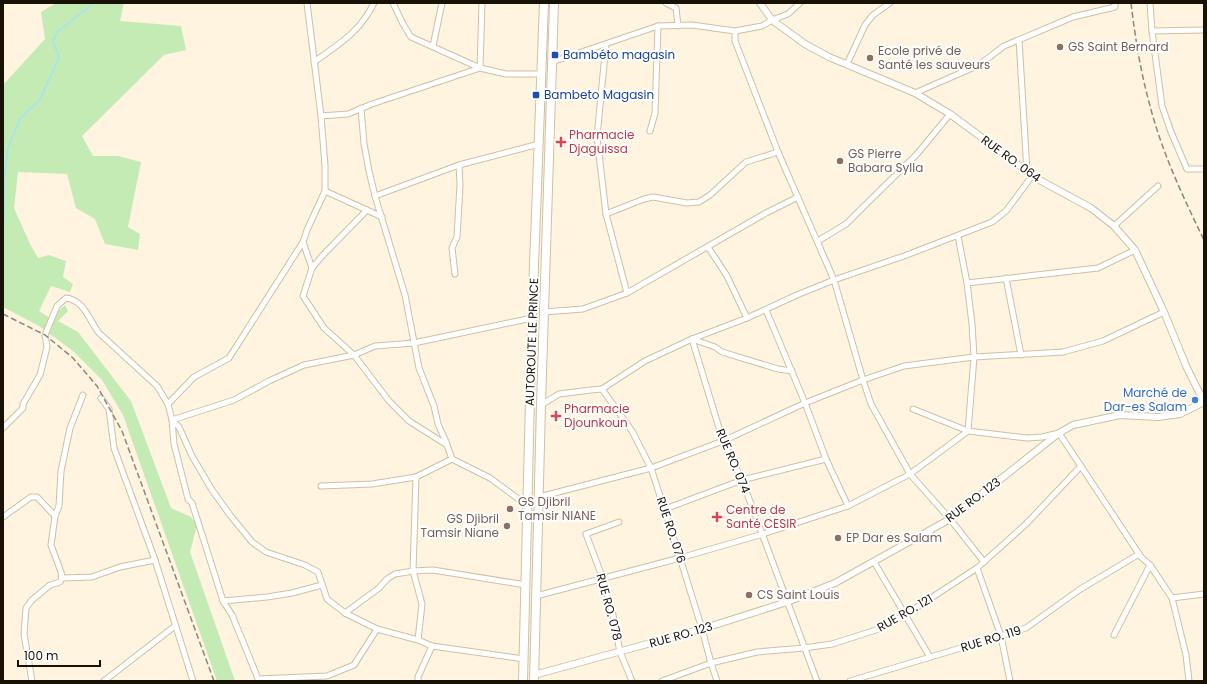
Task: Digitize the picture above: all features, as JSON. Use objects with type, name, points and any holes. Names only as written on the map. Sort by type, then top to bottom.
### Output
[{"type":"main road","name":"AUTOROUTE LE PRINCE","points":[[524,681],[532,318],[544,3]]},
{"type":"main road","name":"AUTOROUTE LE PRINCE","points":[[534,678],[554,3]]},
{"type":"street","points":[[168,404],[194,377],[229,358],[303,242],[325,192],[325,165],[306,3]]},
{"type":"street","points":[[314,62],[353,33],[368,15],[374,3]]},
{"type":"street","points":[[393,3],[410,37],[480,68],[506,74],[541,74]]},
{"type":"street","points":[[432,46],[442,3]]},
{"type":"street","points":[[480,68],[482,3]]},
{"type":"street","points":[[666,3],[676,8],[678,26]]},
{"type":"street","name":"RUE RO. 064","points":[[760,3],[772,20],[805,44],[915,93],[950,114],[1027,170],[1032,176],[1091,208],[1114,226],[1135,250],[1164,312],[1187,368],[1204,402]]},
{"type":"street","points":[[552,62],[658,26],[692,25],[735,32],[762,26],[772,20],[788,14],[800,3]]},
{"type":"street","points":[[847,64],[865,25],[873,15],[890,3]]},
{"type":"street","points":[[915,93],[979,65],[1004,46],[1073,17],[1115,8],[1115,3]]},
{"type":"street","points":[[1150,3],[1152,31],[1162,106],[1171,132],[1187,169],[1204,169]]},
{"type":"street","points":[[650,131],[655,113],[658,26]]},
{"type":"street","points":[[1152,31],[1204,30]]},
{"type":"street","points":[[735,32],[735,41],[778,152],[834,280],[871,404],[910,474],[950,519],[984,562]]},
{"type":"street","points":[[1019,40],[1027,170]]},
{"type":"street","points":[[606,44],[597,137],[606,214],[627,293]]},
{"type":"street","points":[[320,116],[348,114],[361,108],[480,68]]},
{"type":"street","points":[[361,108],[364,144],[375,196],[405,295],[419,368],[434,406],[438,424],[452,459],[490,478],[528,506]]},
{"type":"street","points":[[818,241],[846,224],[917,154],[950,114]]},
{"type":"street","points":[[375,196],[459,165],[539,144]]},
{"type":"street","points":[[606,214],[653,197],[687,203],[698,202],[710,195],[746,162],[778,152]]},
{"type":"street","points":[[455,274],[452,248],[457,237],[460,185],[459,165]]},
{"type":"street","points":[[541,405],[559,394],[602,389],[645,361],[692,339],[766,310],[797,295],[834,280],[958,236],[992,222],[1006,211],[1032,176]]},
{"type":"street","points":[[1114,226],[1158,186]]},
{"type":"street","points":[[325,192],[382,217]]},
{"type":"street","points":[[544,312],[583,309],[627,293],[766,213],[798,197]]},
{"type":"street","points":[[367,210],[312,268],[302,296],[324,328],[354,354],[389,401],[409,421],[447,445]]},
{"type":"street","points":[[536,596],[680,558],[762,534],[848,506],[910,474],[968,432],[974,357],[967,283],[958,236]]},
{"type":"street","points":[[303,242],[312,268]]},
{"type":"street","points":[[708,247],[727,276],[746,318]]},
{"type":"street","points":[[967,283],[1098,268],[1135,250]]},
{"type":"street","points":[[1006,278],[1021,355]]},
{"type":"street","points":[[3,428],[24,408],[23,404],[40,375],[47,347],[45,335],[56,306],[66,298],[73,299],[83,306],[99,333],[157,386],[168,404],[172,420],[174,444],[188,499],[192,503],[223,601],[232,615],[258,680],[327,676],[354,665],[377,629]]},
{"type":"street","points":[[766,310],[805,403],[826,459],[848,506]]},
{"type":"street","points":[[539,498],[651,468],[723,441],[805,403],[863,380],[904,366],[974,357],[1063,352],[1103,341],[1164,312]]},
{"type":"street","points":[[172,420],[234,400],[268,381],[304,365],[354,354],[375,346],[414,343],[532,318]]},
{"type":"street","points":[[692,339],[714,347],[722,352],[778,369],[792,371]]},
{"type":"street","name":"RUE RO. 074","points":[[692,339],[723,441],[742,480],[817,681]]},
{"type":"street","name":"RUE RO. 076","points":[[602,389],[632,430],[651,468],[665,509],[717,681]]},
{"type":"street","points":[[32,681],[24,634],[26,608],[32,600],[50,585],[60,582],[62,578],[51,545],[55,516],[60,506],[61,471],[70,428],[83,395]]},
{"type":"street","points":[[102,398],[109,409],[114,448],[155,560],[193,681]]},
{"type":"street","name":"RUE RO. 123","points":[[534,678],[702,629],[787,602],[835,583],[950,519],[1059,433],[1073,425],[1120,415],[1158,416],[1180,414],[1204,402]]},
{"type":"street","points":[[913,409],[968,432],[1027,438],[1042,437],[1059,433],[1139,554],[1150,565],[1172,598],[1186,655],[1189,681]]},
{"type":"street","points":[[172,420],[179,428],[192,456],[212,490],[252,542],[266,552],[305,565],[318,572],[327,599],[345,613],[377,629],[418,640],[432,646],[524,659]]},
{"type":"street","points":[[321,486],[372,484],[416,477],[452,459]]},
{"type":"street","points":[[665,509],[742,480],[826,459]]},
{"type":"street","name":"RUE RO. 121","points":[[662,681],[711,663],[757,652],[832,644],[879,629],[905,615],[977,568],[1026,524],[1081,466]]},
{"type":"street","points":[[416,477],[413,571],[422,604],[418,640]]},
{"type":"street","points":[[3,517],[31,496],[37,497],[55,516]]},
{"type":"street","name":"RUE RO. 078","points":[[619,522],[586,534],[603,579],[613,614],[620,652],[632,681]]},
{"type":"street","name":"RUE RO. 119","points":[[850,681],[1026,628],[1079,590],[1139,554]]},
{"type":"street","points":[[62,578],[92,577],[120,567],[155,560]]},
{"type":"street","points":[[874,562],[930,657]]},
{"type":"street","points":[[1114,635],[1150,565]]},
{"type":"street","points":[[977,568],[1001,636],[1010,681]]},
{"type":"street","points":[[345,613],[379,588],[386,579],[395,574],[413,571],[433,570],[526,585]]},
{"type":"street","points":[[223,601],[292,593],[322,585]]},
{"type":"street","points":[[1172,598],[1204,594]]},
{"type":"street","points":[[104,681],[175,626]]},
{"type":"street","points":[[418,681],[418,677],[432,646]]},
{"type":"green space","points":[[56,3],[124,3],[120,21],[181,26],[186,50],[164,55],[82,136],[93,156],[118,156],[141,162],[128,227],[140,234],[138,250],[105,244],[95,219],[76,208],[67,174],[18,172],[14,208],[38,258],[49,255],[66,261],[63,277],[73,284],[70,292],[51,286],[39,311],[50,318],[65,305],[68,311],[58,321],[78,332],[131,401],[171,508],[191,517],[197,525],[190,552],[235,681],[217,681],[123,415],[102,380],[73,351],[39,326],[3,307],[3,85],[45,39],[41,12]]},
{"type":"waterway","points":[[3,227],[4,180],[8,147],[21,117],[39,101],[59,58],[53,41],[57,32],[94,3]]},
{"type":"railway","points":[[1131,3],[1140,65],[1154,120],[1173,172],[1204,240]]},
{"type":"railway","points":[[3,314],[45,335],[73,358],[97,386],[122,431],[214,681]]},
{"type":"place","name":"GS Saint Bernard","points":[[1060,47]]},
{"type":"place","name":"Bambéto magasin","points":[[555,55]]},
{"type":"place","name":"Ecole privé de Santé les sauveurs","points":[[870,58]]},
{"type":"place","name":"Bambeto Magasin","points":[[536,95]]},
{"type":"place","name":"Pharmacie Djaguissa","points":[[561,142]]},
{"type":"place","name":"GS Pierre Babara Sylla","points":[[840,161]]},
{"type":"place","name":"Marché de Dar-es Salam","points":[[1195,400]]},
{"type":"place","name":"Pharmacie Djounkoun","points":[[556,416]]},
{"type":"place","name":"GS Djibril Tamsir NIANE","points":[[510,509]]},
{"type":"place","name":"Centre de Santé CESIR","points":[[717,517]]},
{"type":"place","name":"GS Djibril Tamsir Niane","points":[[507,526]]},
{"type":"place","name":"EP Dar es Salam","points":[[838,538]]},
{"type":"place","name":"CS Saint Louis","points":[[749,595]]}]
